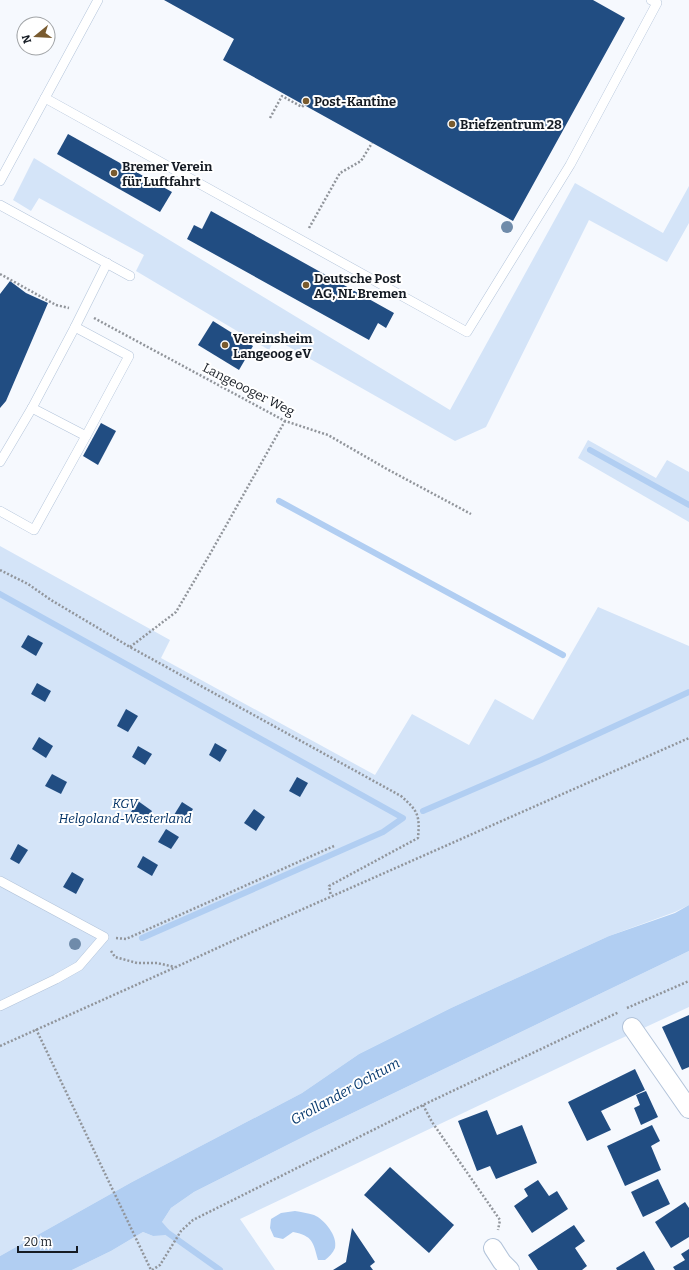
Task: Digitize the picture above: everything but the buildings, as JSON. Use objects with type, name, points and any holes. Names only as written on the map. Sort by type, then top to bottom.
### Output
[{"type":"street","points":[[632,1027],[689,1109]]},
{"type":"street","points":[[493,1248],[502,1262],[510,1270]]},
{"type":"lane","points":[[0,181],[98,0]]},
{"type":"lane","points":[[45,98],[467,332],[570,165],[656,3],[651,0]]},
{"type":"lane","points":[[0,205],[130,276]]},
{"type":"lane","points":[[0,462],[32,408],[107,263]]},
{"type":"lane","points":[[0,511],[34,530],[129,356],[75,327]]},
{"type":"lane","points":[[32,408],[86,436]]},
{"type":"lane","points":[[0,881],[104,937],[79,966],[56,979],[0,1006]]},
{"type":"path","points":[[270,118],[282,96],[302,107],[304,105]]},
{"type":"path","points":[[302,240],[340,173],[361,161],[372,143]]},
{"type":"path","name":"Langeooger Weg","points":[[0,274],[56,305],[82,311],[285,421],[328,434],[385,468],[470,514]]},
{"type":"path","points":[[130,648],[176,612],[285,421]]},
{"type":"path","points":[[0,570],[28,584],[51,600],[130,648],[401,796],[412,806],[419,818],[418,838],[329,886],[331,896]]},
{"type":"path","points":[[0,1046],[176,968],[331,896],[689,738]]},
{"type":"path","points":[[104,937],[126,939],[334,846]]},
{"type":"path","points":[[104,937],[115,957],[136,963],[157,963],[176,968]]},
{"type":"path","points":[[36,1029],[152,1270],[160,1265],[181,1231],[194,1220],[422,1105],[624,1009],[689,981]]},
{"type":"path","points":[[422,1105],[432,1122],[500,1220],[493,1248]]},
{"type":"green space","points":[[34,158],[450,410],[575,183],[663,233],[689,186],[689,223],[667,262],[589,220],[486,427],[455,441],[275,339],[269,350],[136,271],[144,255],[39,198],[31,211],[13,200]]},
{"type":"green space","points":[[588,440],[656,478],[667,460],[689,472],[689,522],[578,458]]},
{"type":"green space","name":"KGV Helgoland-Westerland","points":[[0,546],[170,640],[161,658],[375,775],[412,714],[469,745],[495,699],[533,720],[598,607],[689,646],[689,905],[675,912],[609,936],[451,1008],[359,1054],[302,1093],[132,1182],[0,1256]]},
{"type":"green space","points":[[689,951],[689,1007],[240,1219],[275,1270],[72,1270],[111,1251],[143,1232],[153,1236],[171,1208],[194,1192],[313,1132]]},
{"type":"water","name":"Grollander Ochtum","points":[[689,905],[689,951],[313,1132],[194,1192],[171,1208],[162,1222],[169,1230],[165,1235],[153,1236],[143,1232],[111,1251],[72,1270],[0,1270],[0,1256],[132,1182],[302,1093],[359,1054],[451,1008],[609,936],[675,913]]},
{"type":"water","points":[[295,1211],[318,1217],[329,1228],[334,1238],[335,1248],[331,1255],[325,1260],[318,1260],[313,1244],[305,1236],[293,1232],[283,1239],[274,1237],[270,1228],[271,1219],[281,1213]]},
{"type":"waterway","points":[[590,450],[689,505]]},
{"type":"waterway","points":[[279,501],[563,655]]},
{"type":"waterway","points":[[0,594],[403,818],[383,832],[142,938]]},
{"type":"waterway","points":[[423,811],[541,760],[689,692]]},
{"type":"waterway","points":[[161,1228],[220,1270]]},
{"type":"place","name":"Post-Kantine","points":[[306,101]]},
{"type":"place","name":"Briefzentrum 28","points":[[452,124]]},
{"type":"place","name":"Bremer Verein für Luftfahrt","points":[[114,173]]},
{"type":"place","name":"Deutsche Post AG, NL Bremen","points":[[306,285]]},
{"type":"place","name":"Vereinsheim Langeoog eV","points":[[225,345]]}]
